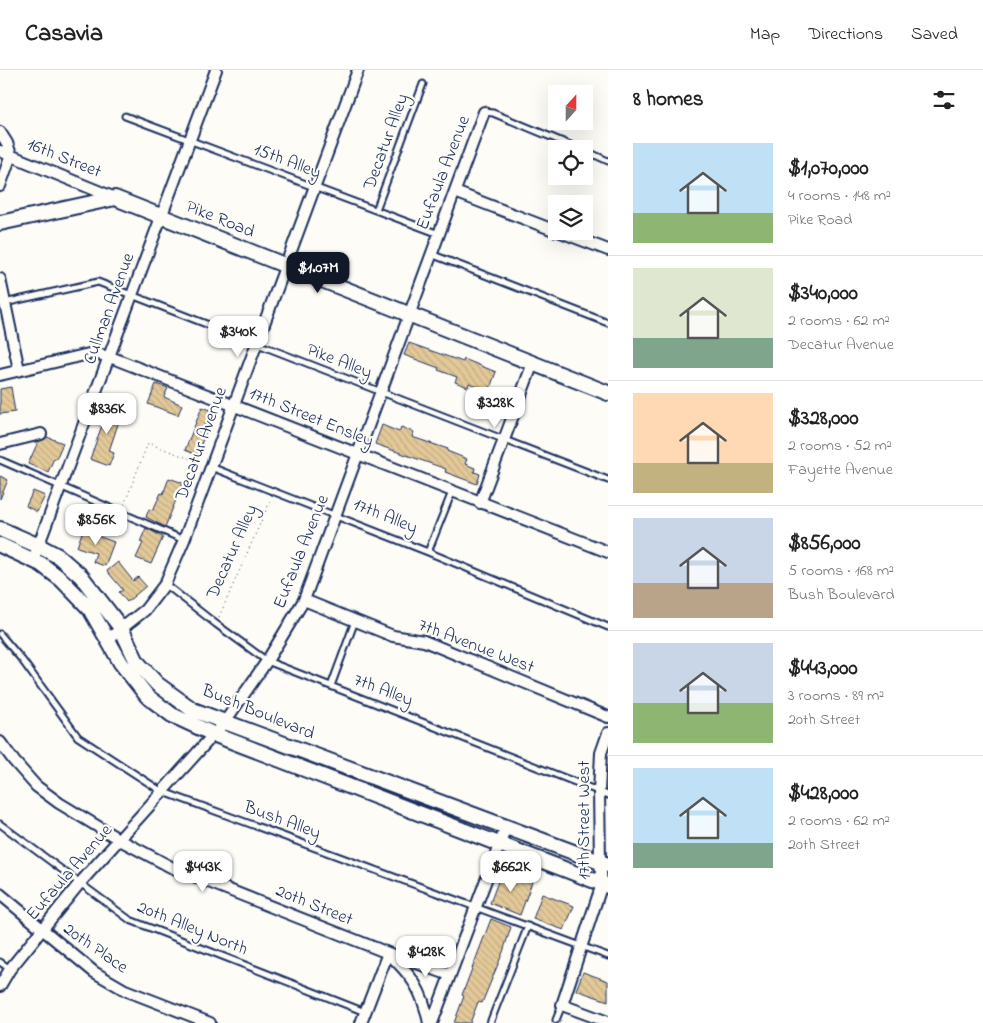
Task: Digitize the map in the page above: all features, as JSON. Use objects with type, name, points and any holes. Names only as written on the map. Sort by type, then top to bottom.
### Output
[{"type":"main road","name":"Pike Road","points":[[115,198],[608,393]]},
{"type":"main road","points":[[0,223],[115,198]]},
{"type":"main road","name":"Bush Boulevard","points":[[0,529],[58,556],[81,576],[121,628],[137,662],[157,684],[193,710],[604,864]]},
{"type":"main road","name":"Bush Boulevard","points":[[0,545],[41,564],[62,580],[90,609],[121,663],[147,696],[172,716],[213,734],[605,885]]},
{"type":"street","name":"Cullman Avenue","points":[[33,560],[216,70]]},
{"type":"street","name":"Decatur Avenue","points":[[107,640],[145,610],[165,584],[184,540],[358,70]]},
{"type":"street","name":"Eufaula Avenue","points":[[0,986],[10,969],[79,884],[224,722],[268,660],[304,600],[484,112]]},
{"type":"street","points":[[0,132],[7,143],[11,155],[0,186]]},
{"type":"street","name":"16th Street","points":[[0,150],[115,198]]},
{"type":"street","points":[[454,192],[548,228]]},
{"type":"street","points":[[581,240],[608,250]]},
{"type":"street","points":[[0,279],[3,303],[19,370]]},
{"type":"street","name":"17th Street Ensley","points":[[0,375],[94,353],[110,356],[607,552]]},
{"type":"street","points":[[480,502],[533,364]]},
{"type":"street","points":[[0,444],[41,434]]},
{"type":"street","name":"7th Avenue West","points":[[304,600],[393,636],[424,641],[608,718]]},
{"type":"street","name":"17th Street West","points":[[562,1005],[581,946],[605,885],[601,753],[608,733]]},
{"type":"street","name":"20th Street","points":[[0,742],[36,786],[59,803],[120,840],[171,867],[388,953],[450,975]]},
{"type":"street","points":[[431,1023],[506,827]]},
{"type":"street","name":"20th Place","points":[[0,894],[41,930],[94,972],[125,990],[210,1023]]},
{"type":"street","points":[[361,1023],[388,953],[409,974],[425,1003],[431,1023]]},
{"type":"street","points":[[562,1005],[608,1022]]},
{"type":"lane","name":"Decatur Alley","points":[[376,210],[423,84]]},
{"type":"lane","points":[[484,112],[493,113],[558,140]]},
{"type":"lane","name":"15th Alley","points":[[125,116],[438,234]]},
{"type":"lane","points":[[593,154],[608,161]]},
{"type":"lane","points":[[431,254],[608,323]]},
{"type":"lane","name":"Pike Alley","points":[[3,303],[98,282],[608,480]]},
{"type":"lane","points":[[0,460],[184,540]]},
{"type":"lane","name":"17th Alley","points":[[211,467],[428,552],[608,627]]},
{"type":"lane","points":[[428,552],[452,492]]},
{"type":"lane","name":"7th Alley","points":[[165,584],[216,624],[268,660],[603,793]]},
{"type":"lane","points":[[331,686],[355,620]]},
{"type":"lane","name":"Bush Alley","points":[[0,634],[22,660],[78,737],[161,791],[608,956]]},
{"type":"lane","name":"20th Alley North","points":[[0,824],[130,920],[365,1012]]},
{"type":"lane","points":[[490,1023],[528,926]]},
{"type":"lane","points":[[0,962],[10,969]]},
{"type":"lane","name":"17th Street West","points":[[556,1020],[562,1005]]},
{"type":"path","points":[[121,513],[148,443],[211,467]]},
{"type":"path","name":"Decatur Alley","points":[[216,624],[274,492]]},
{"type":"building","points":[[409,343],[463,362],[464,359],[496,372],[489,391],[469,383],[468,387],[455,382],[457,377],[404,355]]},
{"type":"building","points":[[156,384],[168,388],[164,397],[182,405],[178,415],[148,404]]},
{"type":"building","points":[[11,387],[15,412],[0,414],[0,389]]},
{"type":"building","points":[[111,400],[124,406],[109,451],[114,453],[109,466],[90,459]]},
{"type":"building","points":[[202,407],[211,410],[203,430],[206,431],[197,455],[185,450]]},
{"type":"building","points":[[382,425],[399,432],[401,427],[414,432],[412,437],[448,449],[447,451],[467,459],[465,464],[475,468],[474,472],[480,474],[477,484],[445,472],[446,469],[375,444]]},
{"type":"building","points":[[47,437],[63,443],[48,472],[28,464],[38,442]]},
{"type":"building","points":[[0,476],[8,480],[0,499]]},
{"type":"building","points":[[169,478],[183,483],[165,527],[146,517],[149,509],[153,510],[161,493],[163,494]]},
{"type":"building","points":[[33,491],[45,496],[37,512],[26,506]]},
{"type":"building","points":[[84,527],[97,531],[95,535],[114,542],[105,566],[93,562],[96,553],[77,547]]},
{"type":"building","points":[[146,528],[163,537],[151,564],[136,558],[143,543],[140,542]]},
{"type":"building","points":[[118,562],[133,581],[138,577],[146,586],[127,602],[119,592],[123,590],[107,571]]},
{"type":"building","points":[[502,871],[532,882],[520,915],[490,903]]},
{"type":"building","points":[[542,894],[574,906],[564,930],[533,919]]},
{"type":"building","points":[[491,919],[511,927],[503,952],[482,1003],[478,1002],[470,1023],[454,1023],[464,996],[462,995]]},
{"type":"building","points":[[583,972],[608,981],[608,1001],[576,990]]}]
